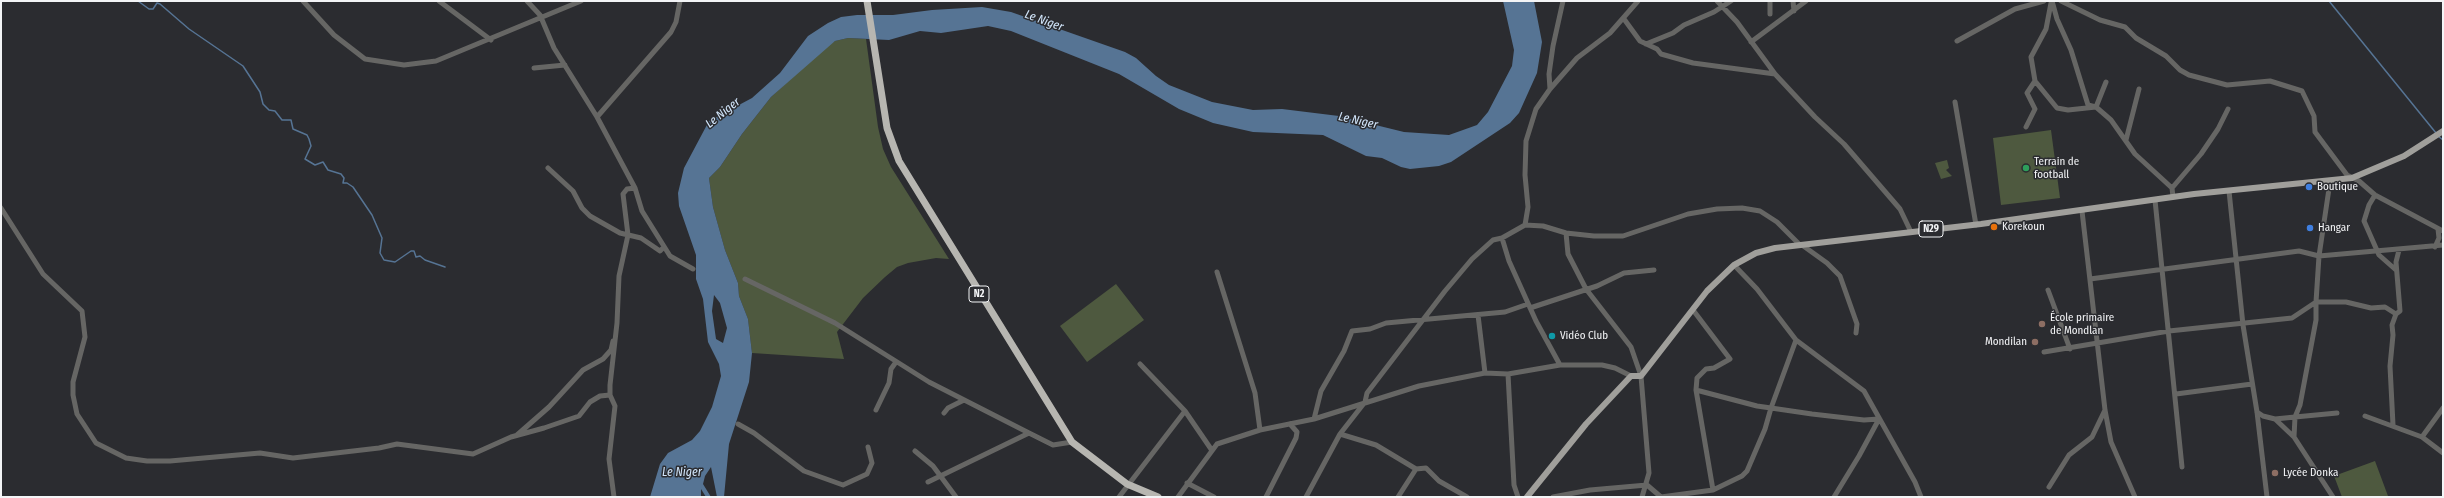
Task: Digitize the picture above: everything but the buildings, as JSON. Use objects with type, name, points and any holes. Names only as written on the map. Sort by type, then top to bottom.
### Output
[{"type":"highway","name":"N2","points":[[867,1],[875,42],[877,75],[887,128],[899,161],[1072,442],[1127,484],[1158,497]]},
{"type":"main road","name":"N29","points":[[1641,376],[1708,290],[1734,265],[1756,253],[1801,245],[1976,225],[2173,197],[2330,182],[2352,178],[2404,156],[2440,133]]},
{"type":"main road","points":[[1526,497],[1586,424],[1631,376],[1641,376]]},
{"type":"street","points":[[303,1],[350,49],[365,59],[404,65],[436,61],[491,40],[541,16],[581,1]]},
{"type":"street","points":[[439,1],[491,40]]},
{"type":"street","points":[[527,1],[541,16],[565,65],[597,118],[635,188],[642,211],[664,247],[670,256],[693,269]]},
{"type":"street","points":[[597,118],[613,98],[628,84],[632,76],[672,32],[676,22],[680,1]]},
{"type":"street","points":[[1550,89],[1549,74],[1553,46],[1563,1]]},
{"type":"street","points":[[1525,225],[1528,207],[1525,175],[1526,141],[1536,109],[1550,89],[1577,58],[1601,41],[1624,19],[1638,1]]},
{"type":"street","points":[[1717,1],[1776,74],[1815,117],[1844,144],[1900,209],[1911,232]]},
{"type":"street","points":[[1646,44],[1673,33],[1684,25],[1714,12],[1731,1]]},
{"type":"street","points":[[1770,1],[1770,14]]},
{"type":"street","points":[[1793,1],[1794,10]]},
{"type":"street","points":[[1751,42],[1806,1]]},
{"type":"street","points":[[1957,41],[2015,10],[2044,1]]},
{"type":"street","points":[[2052,1],[2046,29],[2031,57],[2035,81],[2057,108],[2068,110],[2096,108]]},
{"type":"street","points":[[2052,1],[2057,19],[2071,50],[2088,105],[2096,108],[2111,120],[2135,154],[2172,188],[2173,197]]},
{"type":"street","points":[[2061,1],[2100,20],[2125,28],[2136,38],[2166,56],[2180,70],[2189,75],[2227,85],[2270,81],[2302,91],[2314,116],[2315,132],[2333,153],[2343,170],[2352,178],[2360,180],[2375,195],[2441,230],[2440,238],[2435,246]]},
{"type":"street","points":[[1624,19],[1640,41],[1661,54],[1694,63],[1776,74]]},
{"type":"street","points":[[534,68],[565,65]]},
{"type":"street","points":[[2026,127],[2035,109],[2027,93],[2035,81]]},
{"type":"street","points":[[2096,108],[2106,82]]},
{"type":"street","points":[[2126,140],[2140,89]]},
{"type":"street","points":[[1955,102],[1976,225]]},
{"type":"street","points":[[2172,188],[2201,154],[2224,120],[2228,109]]},
{"type":"street","points":[[548,168],[573,191],[582,208],[590,216],[628,235],[641,238],[660,251],[664,247]]},
{"type":"street","points":[[2294,437],[2295,417],[2305,382],[2307,362],[2316,320],[2319,256],[2330,182]]},
{"type":"street","points":[[614,497],[609,459],[615,406],[610,395],[616,339],[619,276],[628,235],[623,194],[626,189],[635,188]]},
{"type":"street","points":[[2229,191],[2243,325],[2257,412],[2267,497]]},
{"type":"street","points":[[2375,195],[2369,205],[2364,221],[2378,252],[2396,270]]},
{"type":"street","points":[[2155,200],[2164,270],[2182,467]]},
{"type":"street","points":[[1,208],[31,253],[42,274],[82,311],[85,337],[73,382],[73,395],[78,414],[96,443],[126,458],[147,462],[260,453],[293,458],[379,448],[397,444],[473,454],[516,436],[579,416],[590,402],[600,396],[610,395]]},
{"type":"street","points":[[1306,497],[1340,434],[1365,402],[1367,393],[1472,259],[1493,240],[1502,238],[1525,225],[1543,226],[1566,233],[1610,237],[1623,236],[1688,214],[1717,209],[1742,208],[1760,212],[1777,222],[1801,245],[1827,263],[1840,276],[1858,324],[1856,333]]},
{"type":"street","points":[[2082,211],[2105,410],[2111,442],[2135,497]]},
{"type":"street","points":[[1566,233],[1568,254],[1586,289],[1631,347],[1641,376],[1649,473],[1647,485],[1642,497]]},
{"type":"street","points":[[1502,238],[1509,261],[1529,306],[1560,365]]},
{"type":"street","points":[[2090,279],[2164,270],[2237,257],[2300,250],[2319,256],[2378,252],[2443,245]]},
{"type":"street","points":[[2393,425],[2390,366],[2393,335],[2392,325],[2396,314],[2400,311],[2396,270],[2399,250]]},
{"type":"street","points":[[1734,265],[1757,289],[1796,340],[1864,391],[1915,482],[1919,496]]},
{"type":"street","points":[[1314,419],[1321,391],[1344,351],[1352,331],[1370,329],[1386,323],[1423,321],[1505,312],[1586,289],[1624,273],[1654,270]]},
{"type":"street","points":[[1217,272],[1255,393],[1260,430]]},
{"type":"street","points":[[745,279],[835,323],[896,362],[964,400],[1053,445],[1072,442]]},
{"type":"street","points":[[2048,290],[2070,349]]},
{"type":"street","points":[[2044,352],[2070,349],[2169,331],[2243,325],[2292,318],[2316,302],[2346,302],[2371,308],[2385,307],[2396,314]]},
{"type":"street","points":[[1693,310],[1730,359],[1714,368],[1706,369],[1697,378],[1696,390],[1713,490]]},
{"type":"street","points":[[1478,315],[1485,373]]},
{"type":"street","points":[[516,436],[549,407],[583,370],[603,359],[616,339]]},
{"type":"street","points":[[1553,497],[1590,490],[1647,485],[1661,497],[1713,490],[1742,476],[1747,470],[1796,340]]},
{"type":"street","points":[[876,410],[889,383],[891,369],[896,362]]},
{"type":"street","points":[[1140,364],[1185,411],[1211,449]]},
{"type":"street","points":[[1178,497],[1211,449],[1217,444],[1260,430],[1314,419],[1419,386],[1485,373],[1508,374],[1560,365],[1602,365],[1615,368],[1631,376]]},
{"type":"street","points":[[1508,374],[1514,485],[1518,497]]},
{"type":"street","points":[[2176,394],[2252,384]]},
{"type":"street","points":[[1696,390],[1771,408],[1864,420],[1879,419]]},
{"type":"street","points":[[944,413],[948,408],[964,400]]},
{"type":"street","points":[[2422,437],[2443,408]]},
{"type":"street","points":[[2049,487],[2069,455],[2092,436],[2105,410]]},
{"type":"street","points":[[1119,497],[1127,484],[1185,411]]},
{"type":"street","points":[[2257,412],[2263,416],[2275,419],[2337,413]]},
{"type":"street","points":[[2365,416],[2393,425],[2422,437],[2442,451]]},
{"type":"street","points":[[1834,497],[1860,456],[1879,419]]},
{"type":"street","points":[[2275,419],[2294,437],[2333,497]]},
{"type":"street","points":[[738,424],[754,433],[804,472],[843,485],[867,474],[872,463],[868,447]]},
{"type":"street","points":[[1266,497],[1296,438],[1297,432],[1290,424]]},
{"type":"street","points":[[928,482],[1029,433]]},
{"type":"street","points":[[1340,434],[1376,445],[1416,469],[1426,468],[1439,481],[1467,497]]},
{"type":"street","points":[[915,451],[926,458],[956,497]]},
{"type":"street","points":[[1398,497],[1416,469]]},
{"type":"street","points":[[1187,483],[1214,497]]},
{"type":"green space","points":[[848,38],[866,39],[878,127],[883,149],[891,167],[949,259],[936,258],[908,263],[897,267],[885,277],[863,298],[837,332],[844,359],[752,353],[748,319],[739,296],[738,283],[725,250],[713,207],[709,178],[720,167],[742,134],[771,97],[827,46],[835,41]]},
{"type":"green space","name":"Terrain de football","points":[[2051,130],[2060,198],[2001,205],[1993,138]]},
{"type":"green space","points":[[1947,160],[1949,168],[1946,170],[1952,176],[1941,179],[1935,163]]},
{"type":"green space","points":[[1116,284],[1144,320],[1087,362],[1060,326]]},
{"type":"green space","points":[[2375,461],[2388,496],[2342,497],[2334,476]]},
{"type":"water","name":"Le Niger","points":[[1503,1],[1534,1],[1542,42],[1537,73],[1519,113],[1510,123],[1451,162],[1439,166],[1410,169],[1401,167],[1382,158],[1366,156],[1323,135],[1253,132],[1213,123],[1179,109],[1119,74],[1011,31],[988,26],[941,33],[920,31],[889,40],[848,38],[835,41],[771,97],[742,134],[720,167],[709,178],[713,207],[725,250],[738,283],[739,296],[748,319],[752,353],[749,382],[729,444],[724,497],[717,497],[711,467],[705,476],[703,484],[711,497],[706,497],[701,489],[701,497],[650,497],[660,464],[668,453],[692,440],[700,431],[712,407],[721,376],[719,364],[708,342],[703,299],[696,279],[696,255],[679,206],[678,193],[684,168],[709,121],[752,98],[780,73],[808,36],[828,23],[841,17],[857,15],[893,15],[932,10],[982,7],[1011,12],[1125,52],[1136,58],[1156,76],[1169,85],[1212,102],[1253,110],[1282,109],[1339,116],[1404,132],[1449,135],[1477,125],[1488,112],[1512,66],[1514,50]],"holes":[[[714,295],[720,303],[727,328],[723,343],[716,339],[712,311]]]},
{"type":"waterway","points":[[138,1],[149,9],[153,9],[157,3],[160,4],[189,29],[243,66],[260,92],[263,104],[269,110],[275,111],[282,120],[291,120],[293,129],[307,135],[311,146],[305,159],[315,165],[323,162],[328,170],[341,174],[344,178],[343,183],[347,183],[353,187],[372,215],[382,238],[380,253],[384,260],[395,262],[411,251],[414,251],[416,257],[420,256],[425,260],[445,267]]},
{"type":"waterway","points":[[2329,1],[2436,133]]},
{"type":"waterway","points":[[2438,136],[2443,140]]},
{"type":"place","name":"Terrain de football","points":[[2026,168]]},
{"type":"place","name":"Boutique","points":[[2309,187]]},
{"type":"place","name":"Korekoun","points":[[1994,227]]},
{"type":"place","name":"Hangar","points":[[2310,228]]},
{"type":"place","name":"École primaire de Mondlan","points":[[2042,324]]},
{"type":"place","name":"Vidéo Club","points":[[1552,336]]},
{"type":"place","name":"Mondilan","points":[[2035,342]]},
{"type":"place","name":"Lycée Donka","points":[[2275,473]]}]
